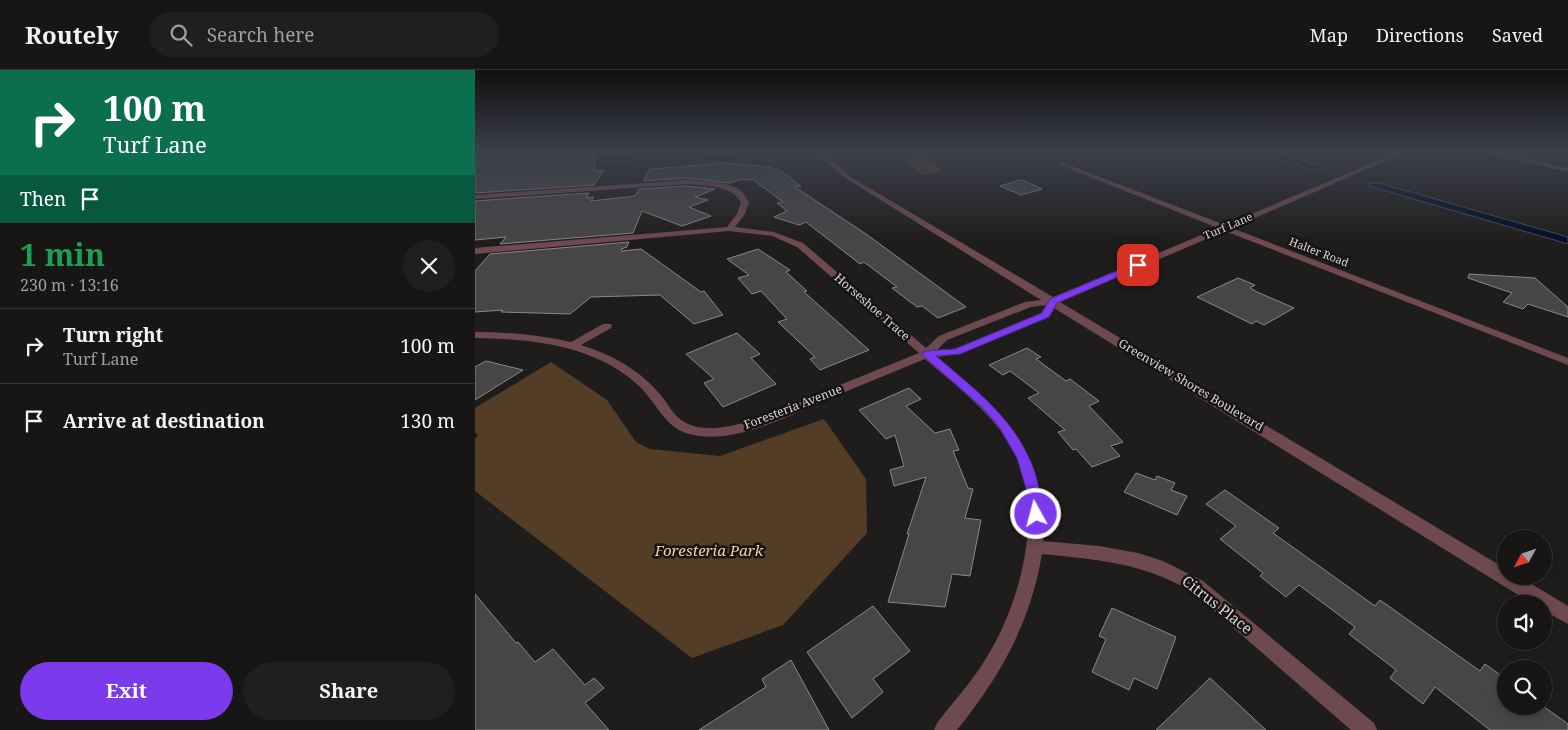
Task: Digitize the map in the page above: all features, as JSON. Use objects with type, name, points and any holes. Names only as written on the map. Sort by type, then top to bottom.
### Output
[{"type":"street","points":[[475,197],[661,183]]},
{"type":"street","points":[[688,183],[712,184],[739,193],[745,202],[741,214],[729,229]]},
{"type":"street","name":"Greenview Shores Boulevard","points":[[857,183],[1568,616]]},
{"type":"street","name":"Halter Road","points":[[1110,183],[1568,362]]},
{"type":"street","name":"Turf Lane","points":[[926,354],[943,338],[1029,304],[1053,301],[1331,183]]},
{"type":"street","name":"Horseshoe Trace","points":[[475,251],[729,229],[768,232],[791,240],[987,406],[1004,425],[1017,446],[1032,485],[1036,514],[1035,548],[1027,588],[1012,627],[976,691],[944,730]]},
{"type":"street","name":"Turf Lane","points":[[926,354],[956,352],[1045,315],[1053,301]]},
{"type":"street","points":[[572,346],[607,326]]},
{"type":"street","name":"Foresteria Avenue","points":[[475,335],[530,338],[572,346],[594,354],[619,366],[641,381],[673,421],[691,430],[717,432],[761,422],[926,354]]},
{"type":"street","name":"Citrus Place","points":[[1035,548],[1131,557],[1181,576],[1197,586],[1367,730]]},
{"type":"green space","name":"Foresteria Park","points":[[551,362],[607,400],[636,442],[650,449],[720,456],[824,419],[866,479],[867,533],[783,625],[692,658],[475,491],[475,439],[478,435],[475,432],[475,408]]},
{"type":"water","points":[[1370,183],[1379,183],[1568,237],[1568,244],[1369,186]]},
{"type":"building","points":[[475,183],[595,183],[594,185],[475,193]]},
{"type":"building","points":[[757,183],[797,183],[801,186],[795,187],[866,234],[966,307],[938,318],[922,306],[917,307],[892,288],[897,287],[864,262],[860,264],[806,222],[799,225],[774,217],[787,211],[777,203],[783,202]]},
{"type":"building","points":[[1011,183],[1028,183],[1042,189],[1021,195],[1000,186]]},
{"type":"building","points":[[686,186],[715,189],[695,197],[708,200],[689,207],[711,216],[682,226],[642,211],[633,233],[500,244],[506,237],[475,240],[475,201],[589,193],[586,198],[594,197],[591,201],[635,196],[639,189]]},
{"type":"building","points":[[629,242],[627,247],[621,249],[622,251],[641,249],[701,292],[704,291],[723,315],[694,324],[660,295],[591,297],[570,314],[501,312],[503,310],[475,312],[475,271],[490,254]]},
{"type":"building","points":[[758,249],[790,270],[786,272],[807,291],[804,292],[869,350],[820,370],[810,359],[815,357],[778,322],[787,319],[761,291],[752,294],[738,278],[749,275],[727,259]]},
{"type":"building","points":[[1469,274],[1535,278],[1568,307],[1568,317],[1528,304],[1523,309],[1503,302],[1512,293],[1468,278]]},
{"type":"building","points":[[1238,278],[1255,285],[1250,288],[1257,292],[1294,308],[1264,325],[1256,321],[1252,324],[1197,297]]},
{"type":"building","points":[[737,333],[760,354],[751,358],[776,384],[723,407],[704,383],[714,379],[686,354]]},
{"type":"building","points":[[1027,348],[1041,357],[1036,359],[1066,381],[1070,379],[1099,401],[1089,406],[1123,442],[1111,446],[1120,456],[1092,467],[1076,449],[1073,450],[1058,432],[1065,430],[1028,398],[1039,393],[1010,371],[1003,375],[989,365]]},
{"type":"building","points":[[486,361],[523,370],[475,400],[475,367]]},
{"type":"building","points":[[909,388],[921,399],[906,406],[935,433],[950,429],[959,450],[953,451],[968,488],[973,489],[965,518],[981,520],[970,576],[952,574],[945,607],[888,602],[909,534],[907,534],[926,477],[894,486],[890,470],[904,466],[895,435],[886,439],[859,410]]},
{"type":"building","points":[[1136,473],[1155,480],[1157,476],[1175,483],[1171,490],[1187,496],[1177,515],[1124,492]]},
{"type":"building","points":[[1225,490],[1279,528],[1273,533],[1375,606],[1380,600],[1480,671],[1485,664],[1497,673],[1497,715],[1552,715],[1552,712],[1568,724],[1568,730],[1490,730],[1435,687],[1423,704],[1390,678],[1396,670],[1349,634],[1355,627],[1299,585],[1286,597],[1260,576],[1263,573],[1220,539],[1236,526],[1206,504]]},
{"type":"building","points":[[475,594],[516,643],[518,642],[535,662],[553,649],[585,685],[594,678],[604,688],[585,703],[609,730],[475,730]]},
{"type":"building","points":[[873,606],[910,651],[873,679],[883,692],[852,718],[807,652]]},
{"type":"building","points":[[1112,608],[1176,637],[1157,689],[1134,678],[1129,690],[1092,672],[1106,639],[1099,636]]},
{"type":"building","points":[[791,660],[829,730],[699,730],[766,687],[762,679]]},
{"type":"building","points":[[1210,678],[1266,730],[1156,730]]},
{"type":"route","points":[[1036,514],[1032,485],[1023,458],[1004,425],[987,406],[926,354],[956,352],[1045,315],[1053,301],[1138,265]]}]
